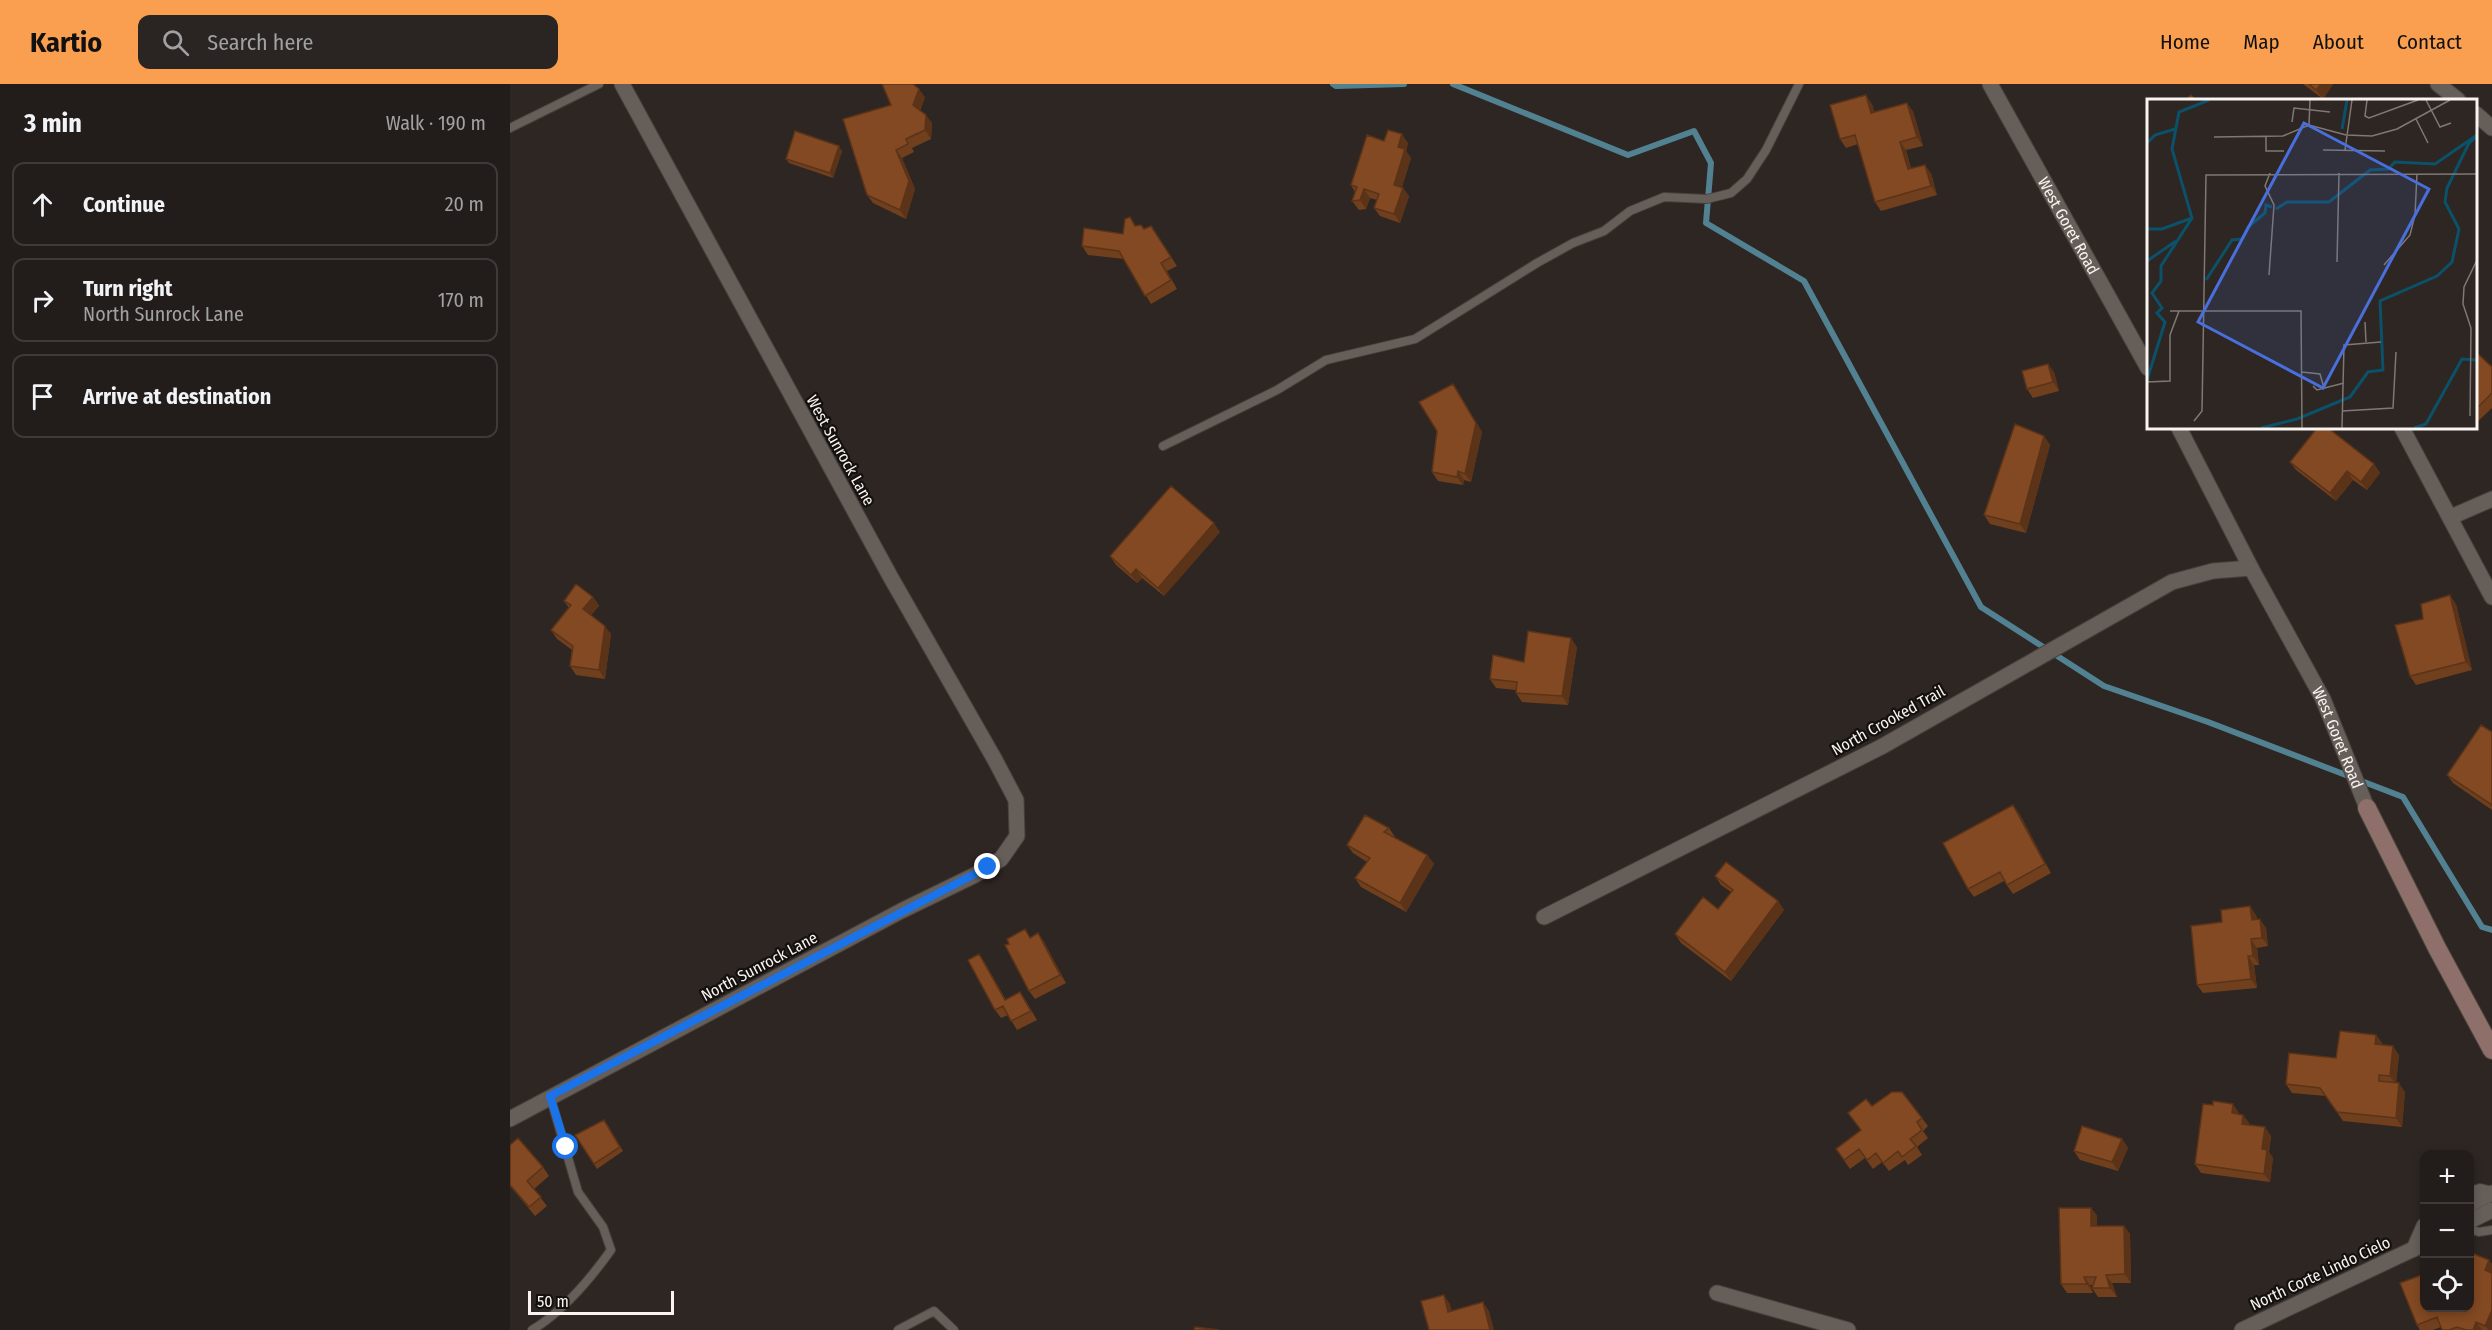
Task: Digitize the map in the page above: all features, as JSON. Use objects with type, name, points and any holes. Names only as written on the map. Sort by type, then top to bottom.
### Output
[{"type":"street","name":"West Sunrock Lane","points":[[621,84],[1016,800],[1017,836]]},
{"type":"street","name":"West Goret Road","points":[[1990,84],[2147,366]]},
{"type":"street","points":[[2438,84],[2457,99]]},
{"type":"street","points":[[2477,116],[2492,128]]},
{"type":"street","name":"West Goret Road","points":[[2180,429],[2251,568],[2323,699],[2367,808],[2437,948],[2492,1050]]},
{"type":"street","points":[[2403,429],[2492,597]]},
{"type":"street","points":[[2451,517],[2492,500]]},
{"type":"street","name":"North Crooked Trail","points":[[1544,917],[1881,747],[2172,582],[2213,571],[2251,568]]},
{"type":"street","name":"North Sunrock Lane","points":[[510,1119],[975,875],[1001,859],[1017,836]]},
{"type":"street","points":[[2474,1201],[2492,1192]]},
{"type":"street","points":[[2474,1219],[2492,1210]]},
{"type":"street","name":"North Corte Lindo Cielo","points":[[2242,1330],[2419,1246]]},
{"type":"street","points":[[1717,1293],[1848,1330]]},
{"type":"lane","points":[[510,128],[556,103],[599,84]]},
{"type":"lane","points":[[1163,446],[1277,390],[1326,360],[1415,339],[1537,263],[1573,243],[1604,231],[1630,211],[1664,197],[1707,199],[1731,193],[1747,179],[1766,150],[1799,84]]},
{"type":"lane","points":[[532,1330],[552,1315],[599,1267],[611,1250],[603,1227],[578,1192],[550,1096]]},
{"type":"lane","points":[[2474,1190],[2480,1188],[2492,1192]]},
{"type":"lane","points":[[2474,1230],[2492,1230]]},
{"type":"lane","points":[[898,1330],[934,1311],[954,1330]]},
{"type":"building","points":[[882,84],[913,84],[919,89],[913,105],[926,115],[925,130],[906,139],[908,144],[896,150],[909,181],[900,210],[867,195],[843,119],[891,105]]},
{"type":"building","points":[[2309,84],[2321,84],[2316,90]]},
{"type":"building","points":[[1866,95],[1871,113],[1907,103],[1917,137],[1900,142],[1908,169],[1925,165],[1931,186],[1875,202],[1855,135],[1840,139],[1830,105]]},
{"type":"building","points":[[1388,130],[1402,134],[1398,147],[1405,149],[1394,185],[1403,188],[1394,214],[1374,208],[1379,194],[1364,189],[1360,200],[1352,201],[1357,187],[1351,185],[1367,135],[1384,141]]},
{"type":"building","points":[[795,131],[839,146],[830,173],[786,159]]},
{"type":"building","points":[[1130,217],[1135,226],[1141,225],[1144,229],[1151,226],[1171,257],[1161,263],[1171,280],[1145,296],[1119,251],[1082,246],[1084,228],[1123,234],[1125,219]]},
{"type":"building","points":[[2477,353],[2492,367],[2492,393],[2477,408]]},
{"type":"building","points":[[2048,364],[2053,382],[2027,389],[2022,371]]},
{"type":"building","points":[[1453,384],[1476,423],[1465,474],[1458,471],[1457,477],[1432,472],[1437,431],[1419,402]]},
{"type":"building","points":[[2015,424],[2044,436],[2020,524],[1984,515]]},
{"type":"building","points":[[2316,429],[2329,429],[2374,464],[2361,482],[2347,471],[2330,493],[2290,462]]},
{"type":"building","points":[[1171,486],[1214,523],[1158,588],[1136,569],[1131,575],[1110,556]]},
{"type":"building","points":[[576,584],[593,597],[583,609],[605,626],[599,670],[570,666],[573,646],[551,630],[571,605],[564,601]]},
{"type":"building","points":[[2450,595],[2466,662],[2410,676],[2395,625],[2423,619],[2421,604]]},
{"type":"building","points":[[1528,631],[1571,638],[1562,696],[1516,693],[1517,682],[1490,679],[1493,655],[1524,662]]},
{"type":"building","points":[[2481,725],[2492,732],[2492,805],[2447,775]]},
{"type":"building","points":[[2013,805],[2045,864],[2007,885],[2000,872],[1968,889],[1943,843]]},
{"type":"building","points":[[1365,815],[1389,828],[1384,832],[1427,855],[1400,903],[1355,878],[1370,858],[1347,845]]},
{"type":"building","points":[[1726,862],[1778,901],[1725,972],[1675,934],[1703,897],[1718,909],[1733,890],[1715,876]]},
{"type":"building","points":[[2250,906],[2252,920],[2260,919],[2262,938],[2251,939],[2253,956],[2248,956],[2251,979],[2197,985],[2191,926],[2222,922],[2221,910]]},
{"type":"building","points":[[1025,929],[1030,938],[1038,933],[1060,975],[1029,991],[1005,945],[1009,944],[1007,939]]},
{"type":"building","points":[[979,954],[1005,1000],[1020,992],[1031,1011],[1011,1021],[1003,1006],[995,1010],[968,960]]},
{"type":"building","points":[[2340,1031],[2376,1035],[2375,1044],[2393,1046],[2390,1076],[2379,1075],[2379,1081],[2399,1083],[2396,1118],[2337,1112],[2320,1088],[2286,1084],[2289,1053],[2336,1058]]},
{"type":"building","points":[[1892,1092],[1902,1092],[1922,1118],[1917,1122],[1922,1130],[1910,1139],[1916,1146],[1902,1157],[1898,1151],[1883,1163],[1876,1153],[1867,1160],[1859,1149],[1844,1160],[1836,1149],[1861,1130],[1848,1113],[1866,1099],[1872,1106]]},
{"type":"building","points":[[2213,1101],[2233,1104],[2232,1113],[2243,1115],[2242,1124],[2265,1127],[2262,1149],[2267,1150],[2264,1174],[2195,1164],[2203,1104],[2213,1105]]},
{"type":"building","points":[[604,1120],[620,1147],[594,1164],[575,1135]]},
{"type":"building","points":[[2082,1126],[2122,1139],[2112,1162],[2074,1151]]},
{"type":"building","points":[[518,1138],[543,1167],[527,1181],[541,1197],[529,1207],[510,1185],[510,1145]]},
{"type":"building","points":[[2059,1208],[2091,1208],[2091,1226],[2124,1226],[2125,1274],[2106,1275],[2110,1288],[2092,1288],[2096,1277],[2084,1277],[2087,1284],[2061,1284]]},
{"type":"building","points":[[2474,1254],[2489,1260],[2485,1270],[2492,1273],[2492,1310],[2485,1326],[2476,1322],[2473,1330],[2457,1327],[2442,1330],[2437,1317],[2417,1325],[2400,1283],[2420,1276],[2420,1312],[2474,1312]]},
{"type":"building","points":[[1444,1295],[1448,1312],[1483,1302],[1490,1330],[1429,1330],[1421,1301]]},
{"type":"building","points":[[1195,1327],[1219,1330],[1194,1330]]},
{"type":"waterway","points":[[1333,84],[1336,86],[1404,84]]},
{"type":"waterway","points":[[1453,84],[1628,155],[1694,131],[1711,163],[1706,223],[1804,281],[1981,607],[2104,686],[2208,722],[2403,797],[2482,927],[2492,930]]},
{"type":"route","points":[[566,1147],[550,1096],[988,867]]}]
